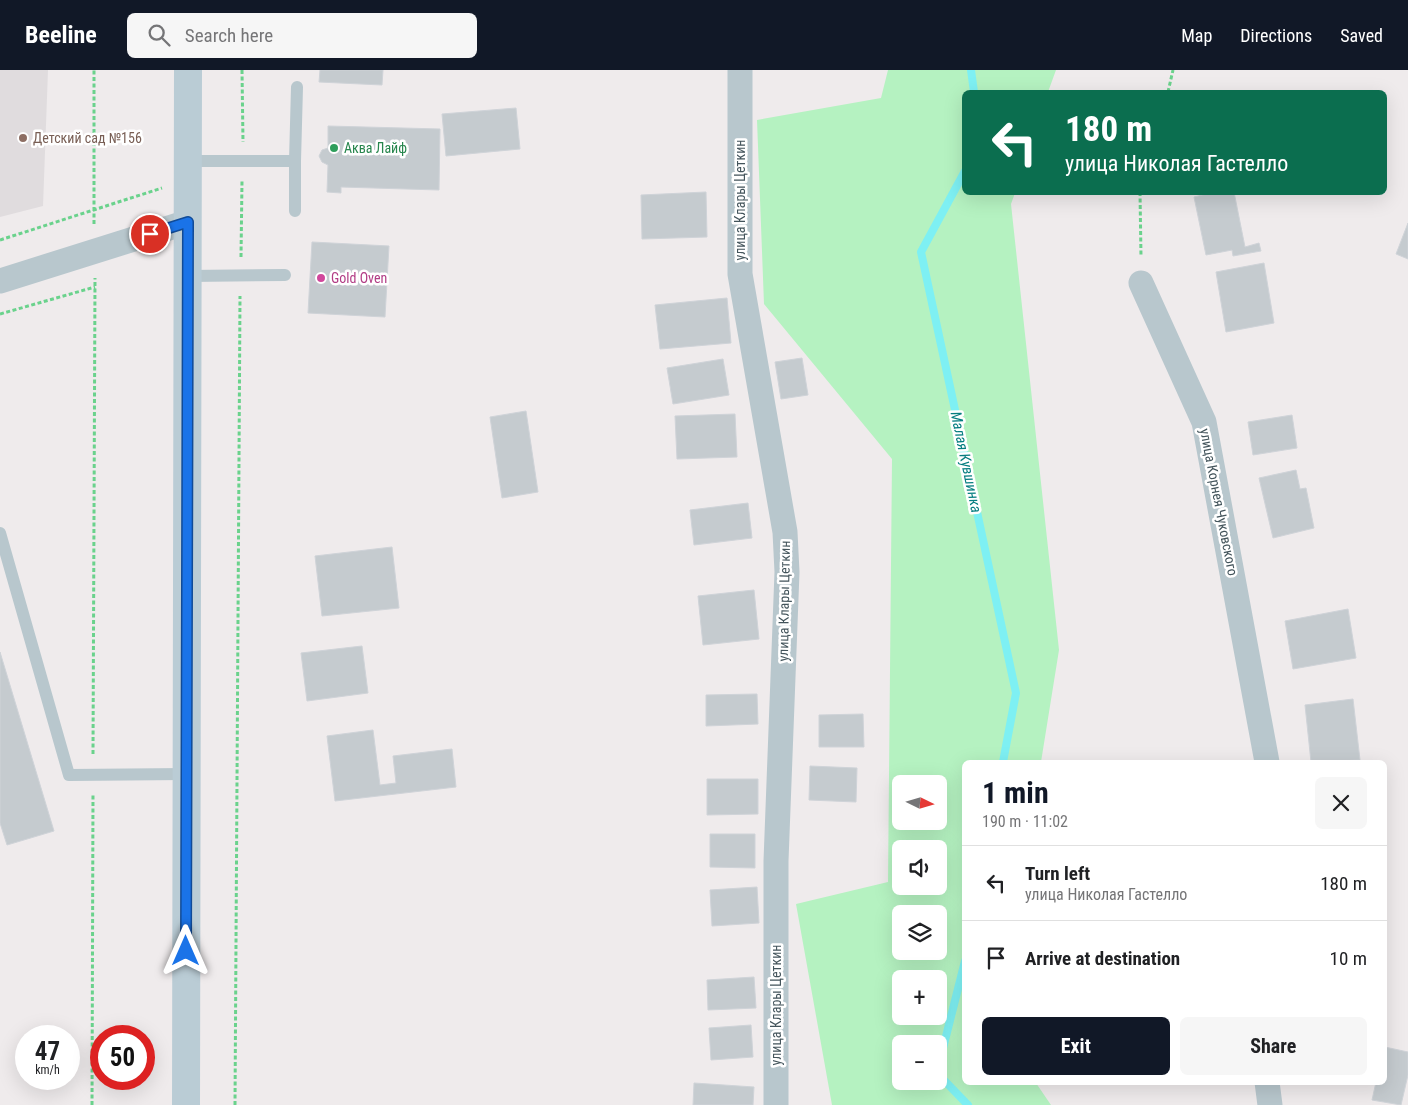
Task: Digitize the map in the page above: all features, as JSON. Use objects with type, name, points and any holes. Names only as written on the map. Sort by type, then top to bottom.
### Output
[{"type":"main road","points":[[186,1105],[188,70]]},
{"type":"street","name":"улица Клары Цеткин","points":[[740,70],[740,274],[785,532],[787,572],[776,861],[776,1105]]},
{"type":"street","points":[[0,281],[188,222]]},
{"type":"street","name":"улица Корнея Чуковского","points":[[1141,283],[1204,422],[1268,760]]},
{"type":"street","points":[[1267,1085],[1270,1105]]},
{"type":"lane","points":[[295,211],[298,87]]},
{"type":"lane","points":[[188,172],[243,161],[295,161]]},
{"type":"lane","points":[[188,276],[285,275]]},
{"type":"lane","points":[[0,533],[70,775],[186,774]]},
{"type":"path","points":[[92,1105],[94,70]]},
{"type":"path","points":[[235,1105],[240,276],[243,161],[242,70]]},
{"type":"path","points":[[1168,90],[1173,70]]},
{"type":"path","points":[[0,240],[170,185],[188,172]]},
{"type":"path","points":[[233,182],[242,182]]},
{"type":"path","points":[[1140,195],[1141,283]]},
{"type":"path","points":[[0,314],[94,287]]},
{"type":"shaded area","name":"Детский сад №156","points":[[0,70],[48,70],[43,206],[0,217]]},
{"type":"green space","points":[[888,70],[1056,70],[1049,90],[962,90],[962,195],[1014,195],[1011,204],[1059,650],[1041,760],[962,760],[962,1085],[1037,1085],[1051,1105],[832,1105],[796,904],[888,882],[892,459],[764,304],[757,120],[881,98]]},
{"type":"building","points":[[320,70],[383,70],[382,85],[319,82]]},
{"type":"building","points":[[516,108],[520,149],[446,156],[442,114]]},
{"type":"building","points":[[328,126],[440,129],[439,190],[341,187],[341,193],[327,192],[328,165],[322,162],[319,156],[322,150],[328,148]]},
{"type":"building","points":[[706,192],[707,237],[642,239],[641,195]]},
{"type":"building","points":[[1202,195],[1235,195],[1245,247],[1259,243],[1261,251],[1233,256],[1232,250],[1206,255],[1194,197]]},
{"type":"building","points":[[1408,223],[1408,259],[1396,254]]},
{"type":"building","points":[[312,242],[389,246],[385,317],[308,313]]},
{"type":"building","points":[[1264,263],[1274,323],[1226,332],[1216,272]]},
{"type":"building","points":[[727,298],[731,343],[660,349],[655,305]]},
{"type":"building","points":[[802,358],[808,395],[781,399],[775,362]]},
{"type":"building","points":[[723,359],[729,395],[673,404],[667,368]]},
{"type":"building","points":[[526,411],[538,492],[502,498],[490,417]]},
{"type":"building","points":[[735,414],[737,457],[677,459],[675,416]]},
{"type":"building","points":[[1292,415],[1297,448],[1253,455],[1248,422]]},
{"type":"building","points":[[1296,470],[1300,489],[1306,488],[1314,528],[1273,538],[1259,478]]},
{"type":"building","points":[[748,503],[752,538],[694,545],[690,510]]},
{"type":"building","points":[[392,547],[399,608],[322,616],[315,556]]},
{"type":"building","points":[[754,590],[759,639],[703,645],[698,596]]},
{"type":"building","points":[[1348,609],[1356,658],[1293,669],[1285,621]]},
{"type":"building","points":[[362,646],[368,693],[307,701],[301,653]]},
{"type":"building","points":[[0,652],[54,831],[7,845],[0,823]]},
{"type":"building","points":[[757,694],[758,724],[706,726],[706,695]]},
{"type":"building","points":[[1353,699],[1360,760],[1311,760],[1305,705]]},
{"type":"building","points":[[863,714],[864,747],[819,747],[819,715]]},
{"type":"building","points":[[373,730],[380,785],[396,783],[393,756],[452,749],[456,787],[335,801],[327,736]]},
{"type":"building","points":[[810,766],[857,768],[856,802],[809,800]]},
{"type":"building","points":[[707,779],[758,779],[758,814],[707,815]]},
{"type":"building","points":[[710,834],[755,834],[755,868],[710,867]]},
{"type":"building","points":[[757,887],[759,923],[712,926],[710,890]]},
{"type":"building","points":[[754,977],[756,1008],[708,1010],[707,980]]},
{"type":"building","points":[[751,1025],[753,1057],[711,1060],[709,1028]]},
{"type":"building","points":[[1387,1047],[1408,1052],[1408,1075],[1401,1105],[1372,1100],[1375,1085],[1387,1085]]},
{"type":"building","points":[[694,1083],[754,1087],[753,1105],[693,1105]]},
{"type":"waterway","name":"Малая Кувшинка","points":[[971,70],[974,90]]},
{"type":"waterway","name":"Малая Кувшинка","points":[[962,177],[921,252],[1016,693],[1003,760]]},
{"type":"waterway","name":"Малая Кувшинка","points":[[946,1035],[962,973]]},
{"type":"waterway","name":"Малая Кувшинка","points":[[947,1083],[968,1105]]},
{"type":"place","name":"Детский сад №156","points":[[23,138]]},
{"type":"place","name":"Аква Лайф","points":[[334,148]]},
{"type":"place","name":"Gold Oven","points":[[321,278]]},
{"type":"route","points":[[150,234],[188,222],[186,951]]}]
